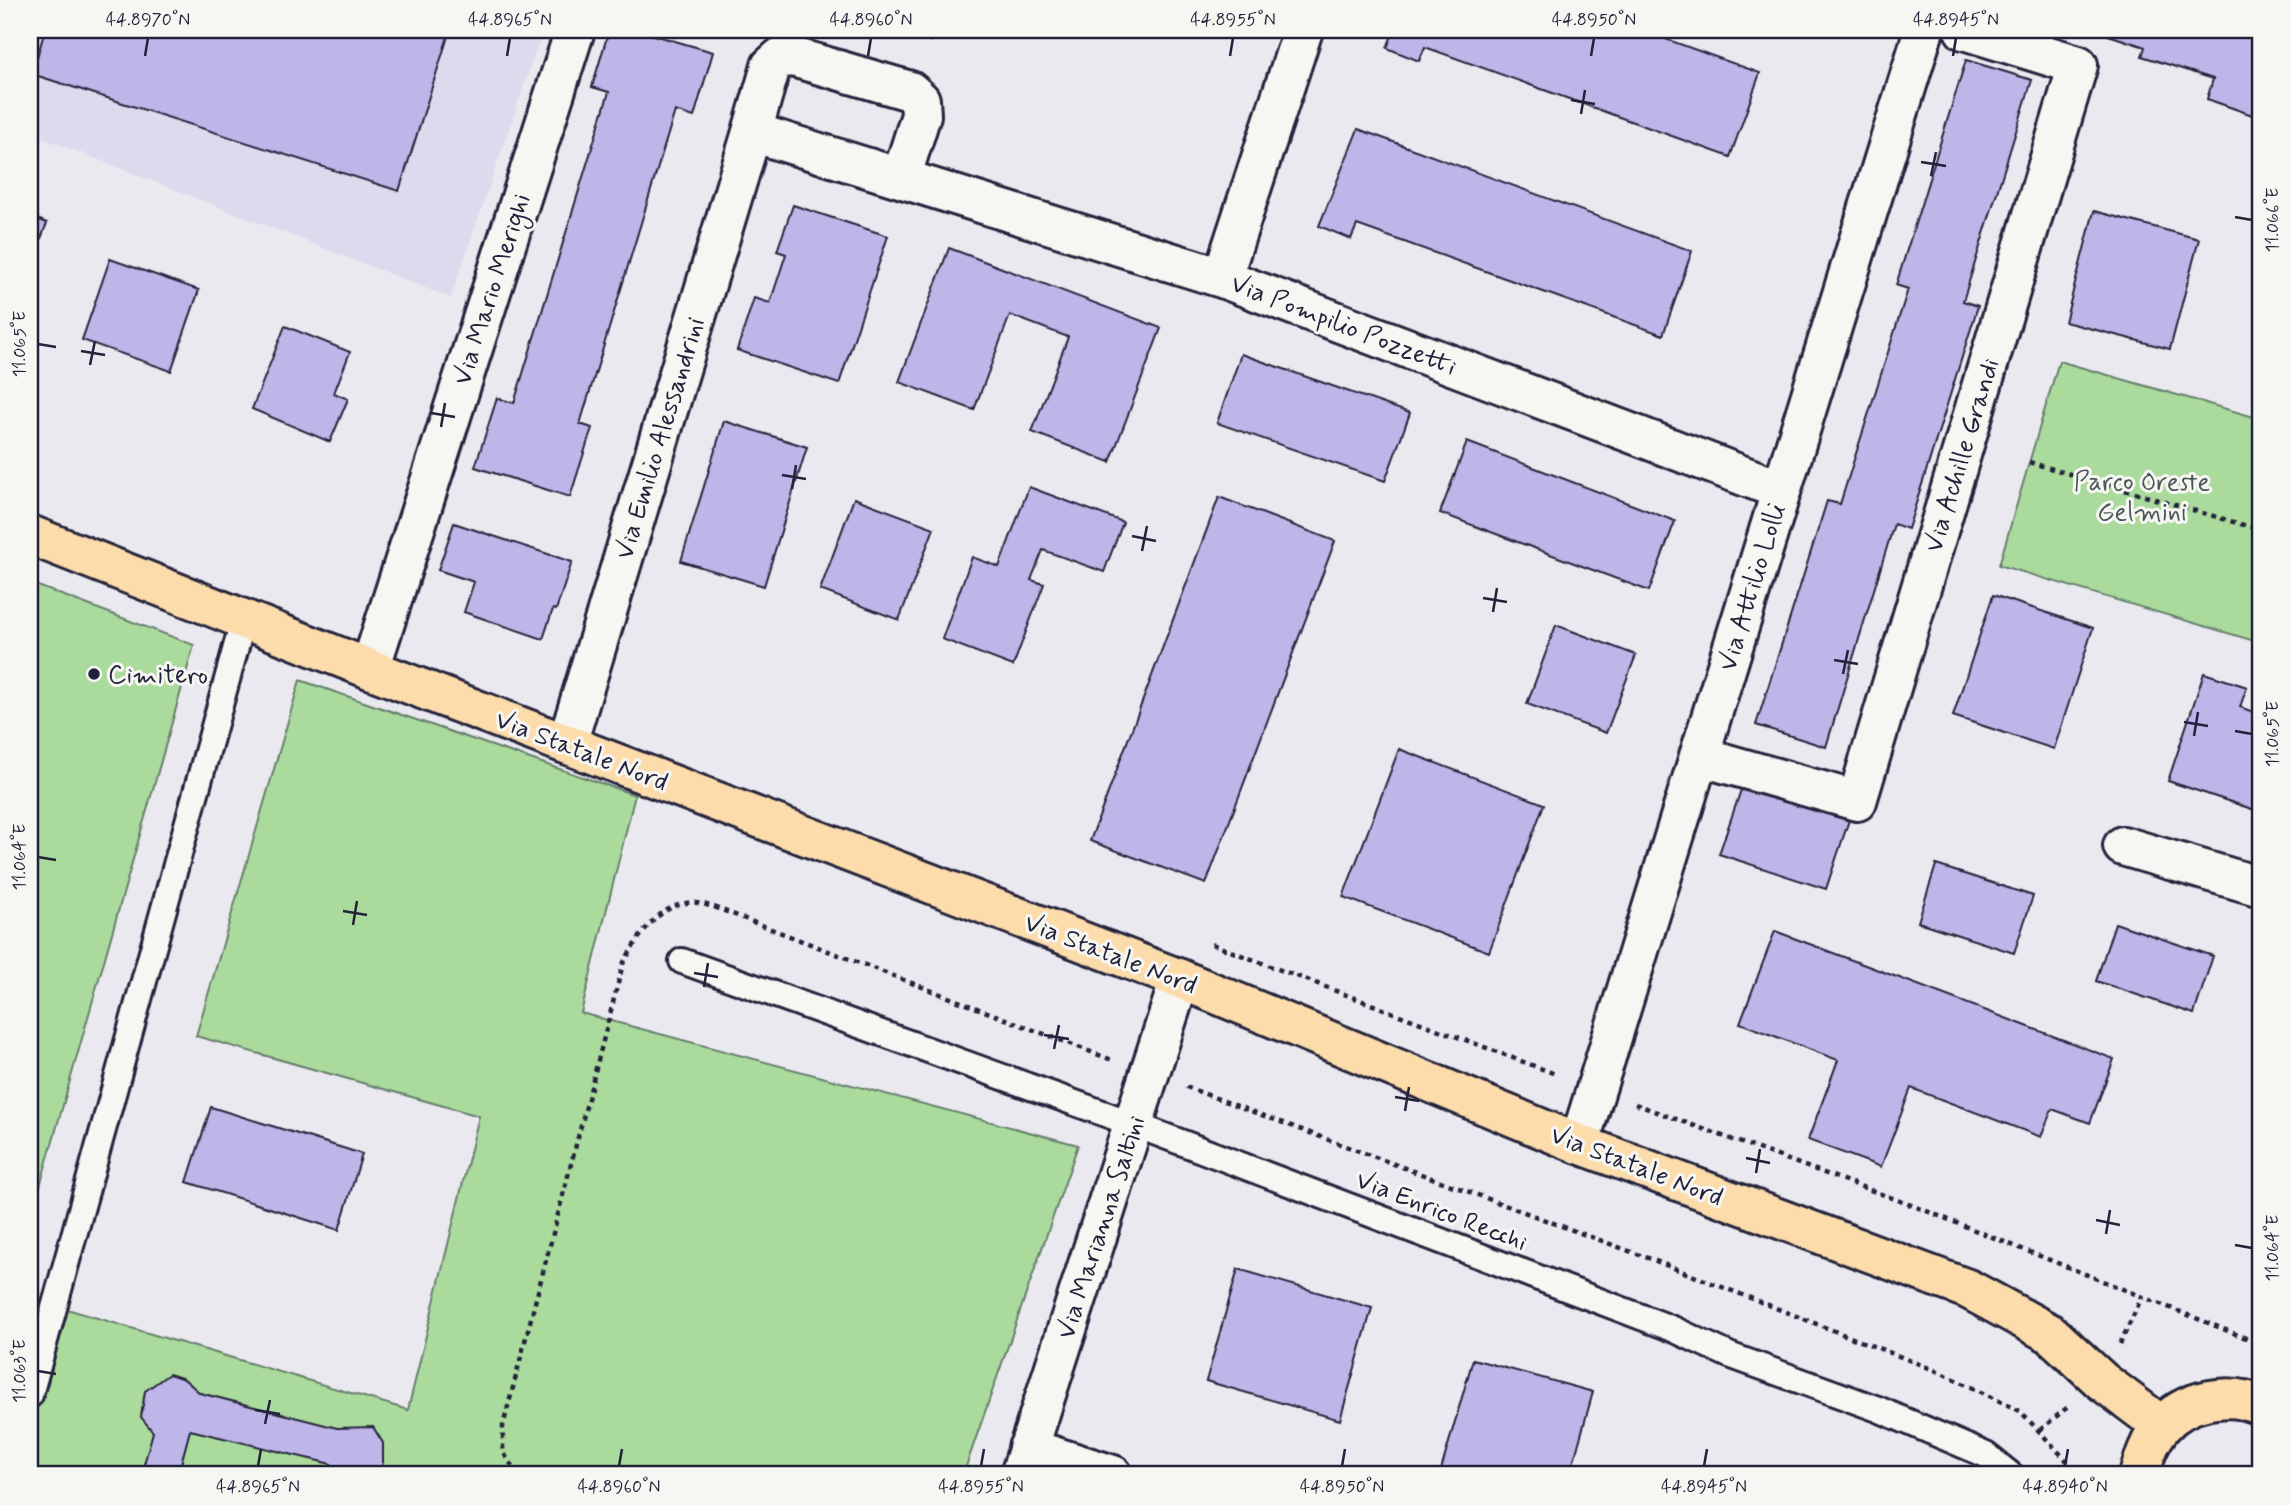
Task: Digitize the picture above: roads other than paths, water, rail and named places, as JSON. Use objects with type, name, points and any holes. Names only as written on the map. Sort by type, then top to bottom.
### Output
[{"type":"main road","name":"Via Statale Nord","points":[[30,535],[370,669],[1180,979],[1579,1144],[1968,1289],[2051,1334],[2102,1381],[2162,1426]]},
{"type":"main road","points":[[2139,1475],[2146,1450],[2162,1426],[2182,1410],[2205,1401],[2230,1398],[2261,1406]]},
{"type":"street","name":"Via Mario Merighi","points":[[370,669],[575,30]]},
{"type":"street","points":[[1222,278],[1303,30]]},
{"type":"street","name":"Via Attilio Lolli","points":[[1579,1144],[1924,30]]},
{"type":"street","name":"Via Achille Grandi","points":[[1699,755],[1857,801],[2078,65],[1964,30]]},
{"type":"street","name":"Via Emilio Alessandrini","points":[[567,744],[771,66],[780,58],[793,57],[910,91],[920,100],[920,115],[901,178]]},
{"type":"street","points":[[752,132],[901,178]]},
{"type":"street","name":"Via Pompilio Pozzetti","points":[[901,178],[1222,278],[1781,491]]},
{"type":"street","points":[[2123,846],[2261,887]]},
{"type":"street","name":"Via Marianna Saltini","points":[[1024,1461],[1180,979]]},
{"type":"street","points":[[1024,1461],[1113,1475]]},
{"type":"lane","points":[[30,1395],[244,618]]},
{"type":"lane","name":"Via Enrico Recchi","points":[[682,961],[1133,1124],[1673,1329],[1728,1355],[1878,1409],[1986,1455],[2011,1475]]},
{"type":"place","name":"Cimitero","points":[[94,674]]},
{"type":"park label","name":"Parco Oreste Gelmini","points":[[2142,496]]}]
